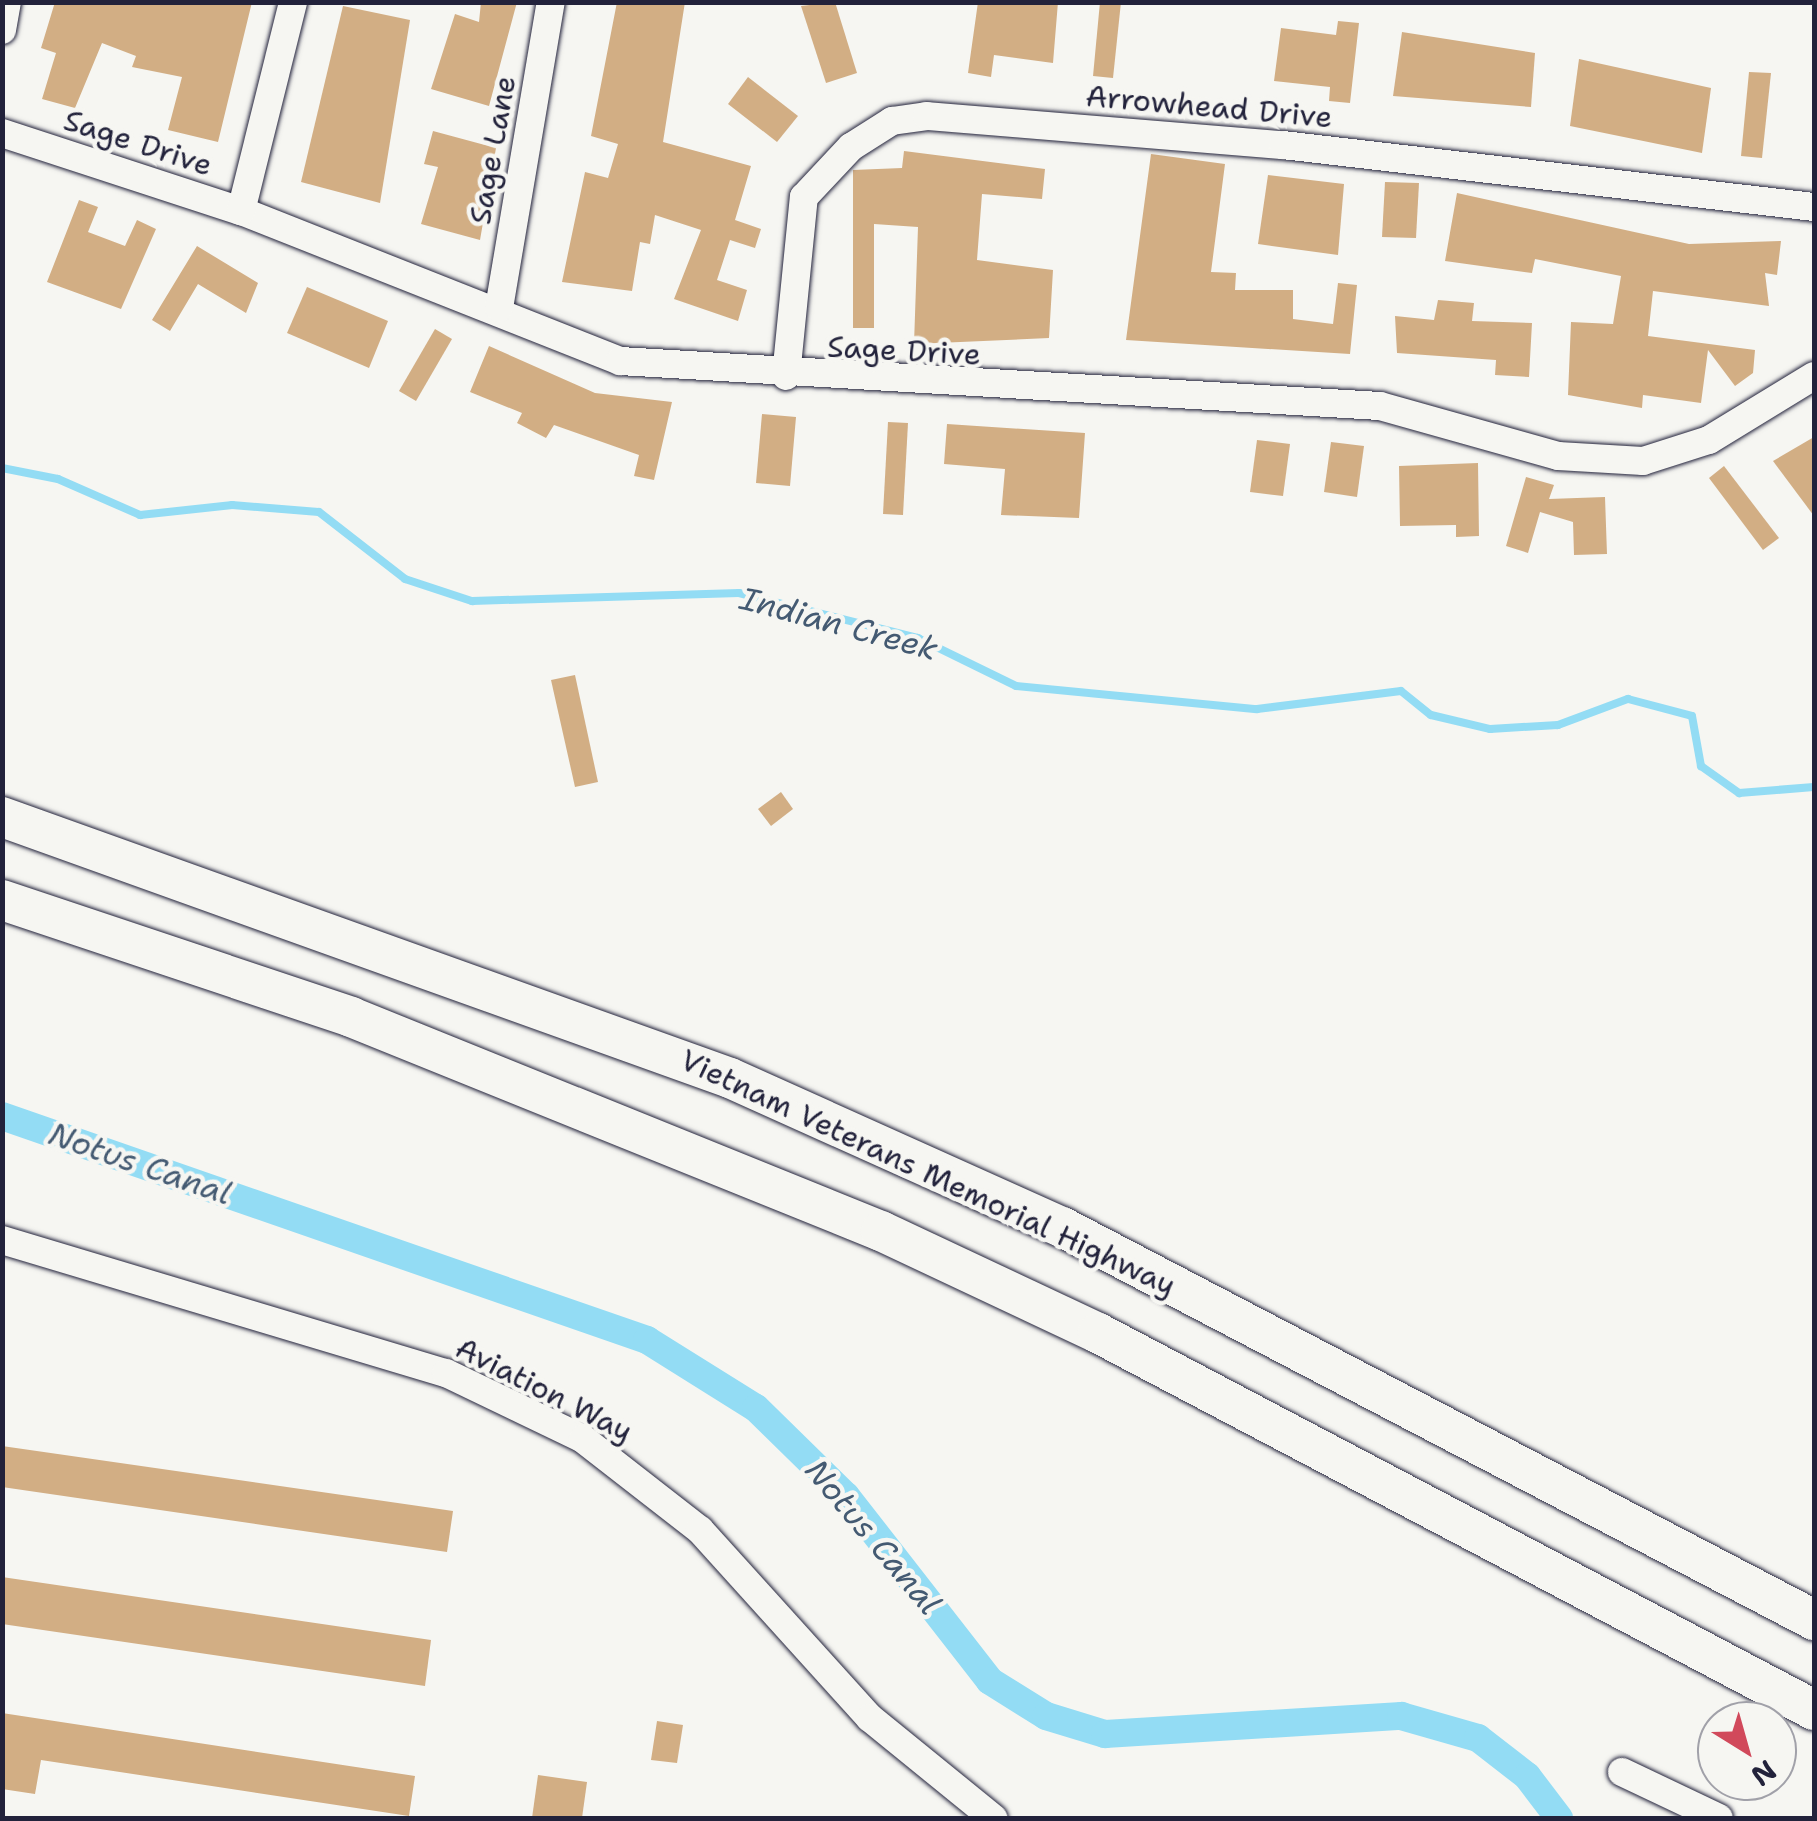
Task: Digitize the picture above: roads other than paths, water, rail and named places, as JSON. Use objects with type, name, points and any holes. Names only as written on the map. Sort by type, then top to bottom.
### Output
[{"type":"highway","name":"Vietnam Veterans Memorial Highway","points":[[2,817],[492,985],[748,1086],[1062,1227],[1814,1620]]},
{"type":"highway","points":[[2,900],[351,1016],[880,1232],[1098,1333],[1814,1710]]},
{"type":"street","points":[[2,30],[7,2]]},
{"type":"street","points":[[241,211],[293,2]]},
{"type":"street","name":"Sage Lane","points":[[500,308],[551,2]]},
{"type":"street","name":"Arrowhead Drive","points":[[786,376],[804,197],[852,146],[892,121],[927,116],[1284,144],[1814,207]]},
{"type":"street","name":"Sage Drive","points":[[2,132],[241,211],[500,308],[620,361],[786,376],[1380,406],[1558,456],[1643,462],[1709,440],[1814,378]]},
{"type":"street","name":"Aviation Way","points":[[2,1240],[446,1373],[583,1439],[700,1530],[870,1718],[992,1818]]},
{"type":"street","points":[[1622,1772],[1719,1818]]},
{"type":"waterway","name":"Indian Creek","points":[[2,468],[58,479],[140,515],[232,505],[319,512],[405,579],[472,601],[739,593],[918,638],[1016,686],[1257,709],[1401,691],[1431,715],[1490,729],[1558,725],[1628,699],[1692,716],[1701,766],[1739,793],[1814,787]]},
{"type":"waterway","name":"Notus Canal","points":[[2,1116],[647,1340],[756,1408],[846,1496],[990,1681],[1046,1716],[1105,1734],[1401,1716],[1478,1738],[1527,1776],[1559,1818]]}]
